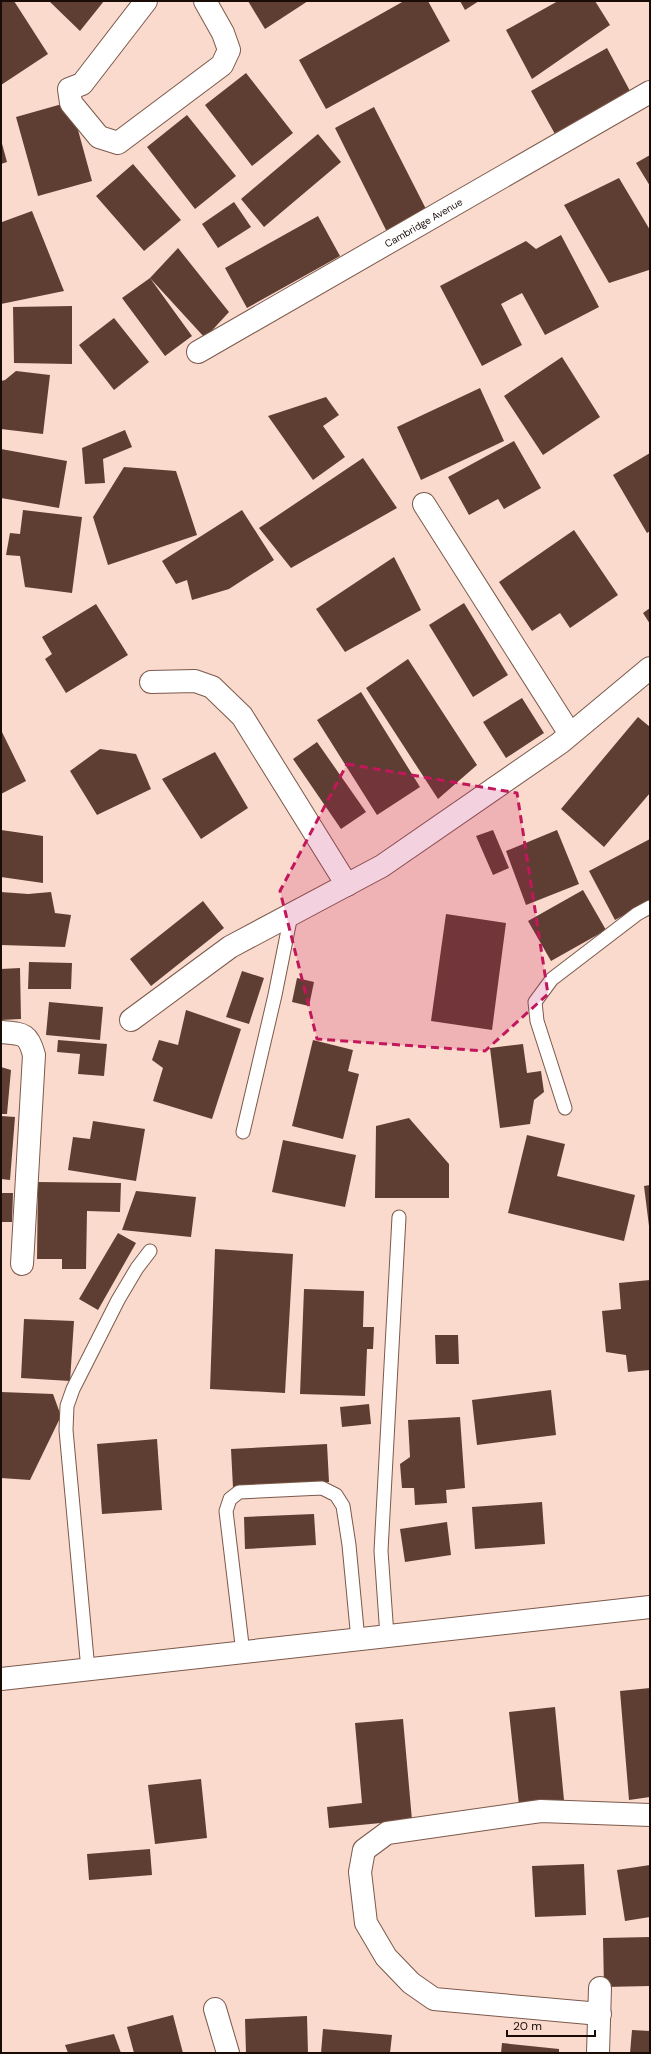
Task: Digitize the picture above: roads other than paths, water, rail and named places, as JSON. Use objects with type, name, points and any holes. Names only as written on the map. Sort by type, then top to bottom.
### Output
[{"type":"street","points":[[146,1],[82,84],[69,89],[71,104],[99,137],[118,143],[222,65],[230,50],[223,33],[205,1]]},
{"type":"street","name":"Cambridge Avenue","points":[[198,352],[650,92]]},
{"type":"street","points":[[424,504],[570,734]]},
{"type":"street","points":[[131,1020],[230,947],[382,866],[570,734],[650,668]]},
{"type":"street","points":[[151,682],[195,681],[212,687],[242,716],[347,885]]},
{"type":"street","points":[[1,1032],[21,1034],[31,1041],[34,1055],[22,1264]]},
{"type":"street","points":[[1,1679],[650,1607]]},
{"type":"street","points":[[600,2014],[434,1999],[411,1983],[386,1957],[366,1923],[360,1872],[364,1850],[387,1833],[541,1811],[650,1815]]},
{"type":"street","points":[[598,2053],[600,1988]]},
{"type":"street","points":[[215,2009],[228,2053]]},
{"type":"lane","points":[[565,1108],[536,1021],[535,1002],[552,979],[637,914],[650,908]]},
{"type":"lane","points":[[243,1132],[275,995],[291,915]]},
{"type":"lane","points":[[387,1636],[381,1551],[398,1217]]},
{"type":"lane","points":[[88,1670],[66,1430],[67,1406],[73,1388],[118,1300],[137,1268],[150,1251]]},
{"type":"lane","points":[[243,1653],[226,1511],[230,1499],[239,1492],[322,1488],[336,1495],[342,1506],[349,1545],[358,1640]]}]
